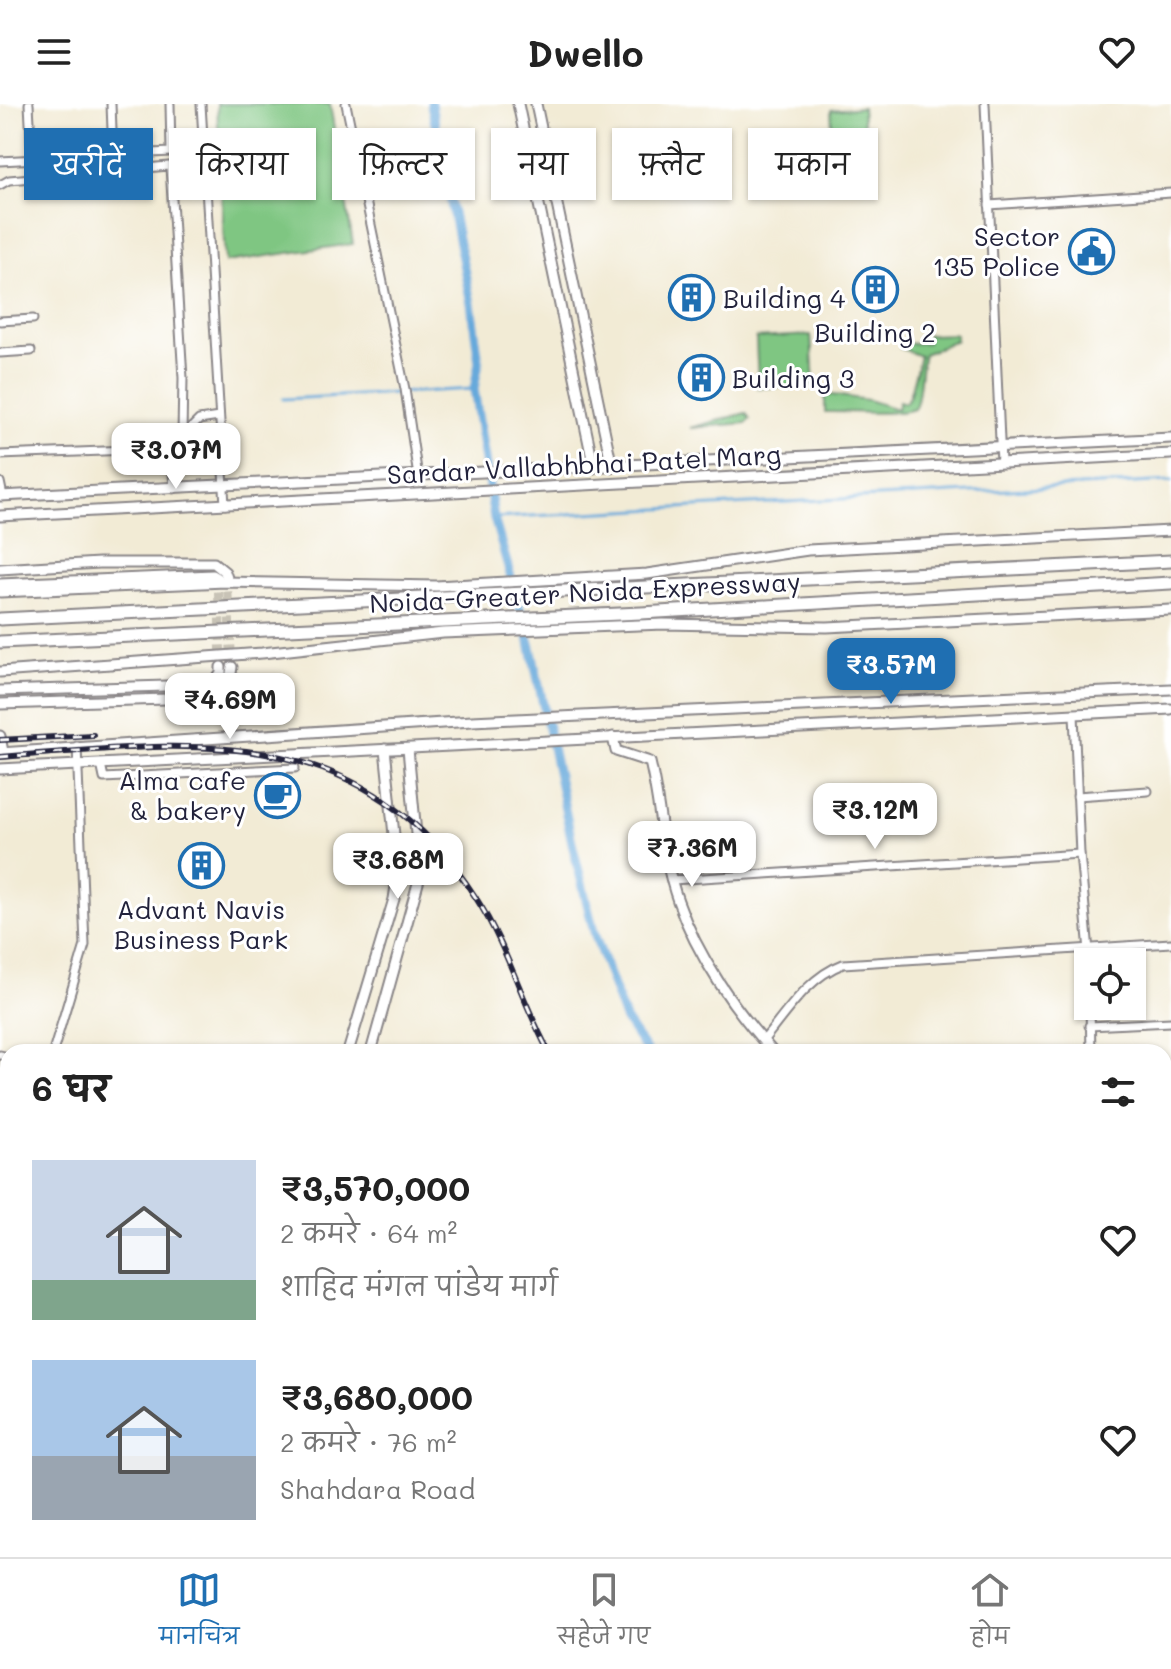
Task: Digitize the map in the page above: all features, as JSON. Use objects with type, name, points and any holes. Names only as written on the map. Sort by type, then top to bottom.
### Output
[{"type":"highway","name":"Noida-Greater Noida Expressway","points":[[0,619],[437,592],[589,590],[1171,561]]},
{"type":"highway","name":"Noida-Greater Noida Expressway","points":[[0,642],[442,627],[594,614],[1171,583]]},
{"type":"street","points":[[29,104],[30,128]]},
{"type":"street","points":[[111,104],[112,128]]},
{"type":"street","points":[[153,153],[172,151],[170,104]]},
{"type":"street","points":[[201,104],[202,128]]},
{"type":"street","points":[[346,104],[405,389],[420,477]]},
{"type":"street","points":[[518,104],[594,468]]},
{"type":"street","points":[[536,104],[612,467]]},
{"type":"street","points":[[985,104],[1001,463]]},
{"type":"street","points":[[0,161],[24,160]]},
{"type":"street","points":[[0,185],[9,180],[169,167]]},
{"type":"street","points":[[989,205],[1171,193]]},
{"type":"street","points":[[172,200],[187,430]]},
{"type":"street","points":[[205,200],[225,505]]},
{"type":"street","points":[[0,321],[33,319]]},
{"type":"street","points":[[0,353],[31,351]]},
{"type":"street","points":[[0,455],[155,449],[171,443],[199,420],[219,417]]},
{"type":"street","points":[[187,430],[200,435],[220,435]]},
{"type":"street","name":"Sardar Vallabhbhai Patel Marg","points":[[2,496],[1171,438]]},
{"type":"street","points":[[171,443],[174,489]]},
{"type":"street","name":"Sardar Vallabhbhai Patel Marg","points":[[0,516],[1171,454]]},
{"type":"street","points":[[0,482],[2,496]]},
{"type":"street","points":[[0,592],[225,582],[437,592],[647,574],[808,550],[1171,531]]},
{"type":"street","points":[[0,569],[99,563],[214,563],[225,572],[222,578],[213,575],[0,584]]},
{"type":"street","points":[[0,672],[247,654],[442,627],[709,623],[827,627],[1171,610]]},
{"type":"street","points":[[0,691],[199,685],[214,682],[226,667],[229,686],[200,698],[0,704]]},
{"type":"street","points":[[0,736],[2,752],[472,721],[1171,689]]},
{"type":"street","points":[[742,730],[743,709]]},
{"type":"street","points":[[0,769],[1171,709]]},
{"type":"street","points":[[1074,714],[1080,854],[1091,948]]},
{"type":"street","points":[[609,737],[616,751],[650,762],[678,903],[705,957],[746,1022],[766,1044]]},
{"type":"street","points":[[55,1044],[85,945],[77,746]]},
{"type":"street","points":[[350,1044],[394,899],[398,873],[385,749]]},
{"type":"street","points":[[373,1044],[420,876],[408,749]]},
{"type":"street","points":[[101,764],[104,778],[295,768]]},
{"type":"street","points":[[1077,796],[1148,791]]},
{"type":"street","points":[[672,880],[1080,854]]},
{"type":"street","points":[[1104,948],[1171,943]]},
{"type":"street","points":[[763,1041],[808,986],[829,968],[843,964],[1074,950]]},
{"type":"street","points":[[1089,1020],[1090,1044]]},
{"type":"street","points":[[1089,1026],[1171,1022]]},
{"type":"green space","points":[[217,104],[330,104],[334,128],[332,200],[346,200],[353,244],[225,262],[222,200],[316,200],[316,128],[218,128]]},
{"type":"green space","points":[[862,107],[864,128],[832,128],[831,110]]},
{"type":"green space","points":[[956,334],[956,340],[924,354],[914,409],[884,413],[825,412],[825,394],[868,400],[897,409],[899,401],[905,403],[909,397],[920,356],[900,348],[902,344],[927,343],[927,335]]},
{"type":"green space","points":[[811,335],[814,385],[758,388],[756,338]]},
{"type":"green space","points":[[746,413],[750,419],[746,423],[690,428]]},
{"type":"waterway","points":[[431,104],[471,303],[479,362],[474,389],[494,518],[531,647],[595,936],[625,1019],[642,1044]]},
{"type":"waterway","points":[[283,399],[474,389]]},
{"type":"waterway","points":[[494,518],[1171,481]]},
{"type":"tunnel","points":[[218,578],[221,664]]},
{"type":"tunnel","points":[[227,578],[232,667]]},
{"type":"railway","points":[[0,740],[93,735]]},
{"type":"railway","points":[[0,757],[137,747],[202,747],[264,754],[323,769],[379,797],[430,839],[476,898],[497,935],[545,1044]]},
{"type":"place","name":"Sector 135 Police","points":[[1091,251]]},
{"type":"place","name":"Building 2","points":[[875,289]]},
{"type":"place","name":"Building 4","points":[[692,298]]},
{"type":"place","name":"Building 3","points":[[701,378]]},
{"type":"place","name":"Alma cafe & bakery","points":[[277,795]]},
{"type":"place","name":"Advant Navis Business Park","points":[[201,866]]}]
